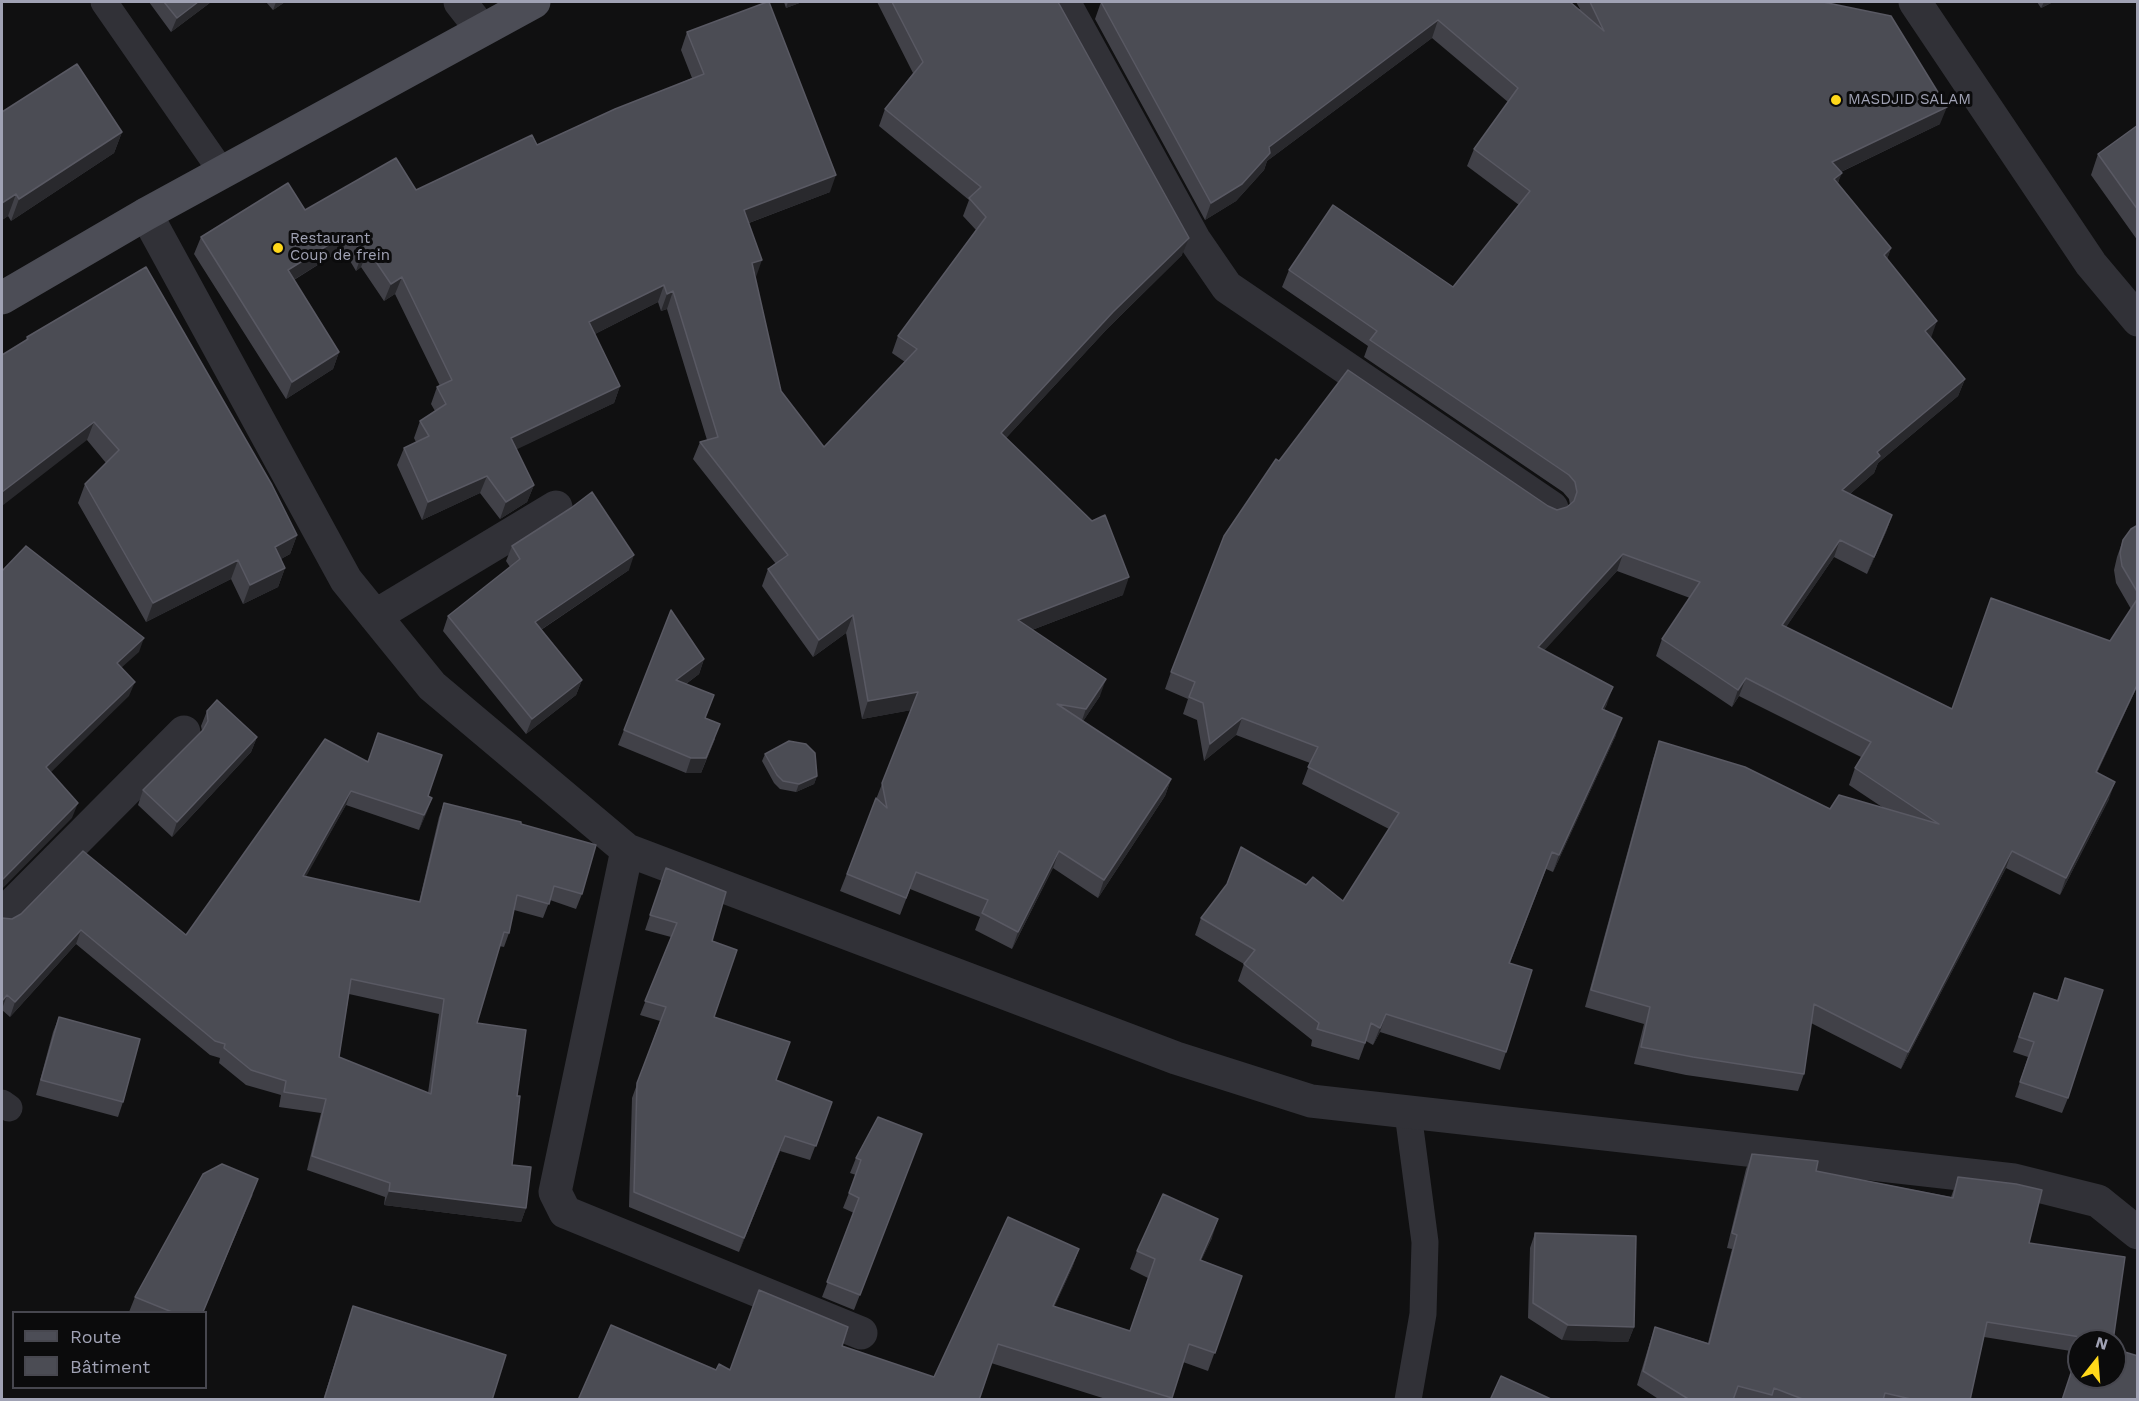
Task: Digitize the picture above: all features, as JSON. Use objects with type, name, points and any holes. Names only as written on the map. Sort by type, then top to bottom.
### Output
[{"type":"main road","points":[[2,298],[146,214],[534,2]]},
{"type":"street","points":[[460,2],[482,30]]},
{"type":"street","points":[[1064,2],[1194,239],[1227,287],[1552,508]]},
{"type":"street","points":[[1916,2],[2091,264],[2138,320]]},
{"type":"street","points":[[146,214],[346,580],[432,686],[627,850],[1176,1058],[1311,1101],[2014,1180],[2098,1201],[2138,1233]]},
{"type":"street","points":[[375,616],[556,507]]},
{"type":"street","points":[[2,915],[184,732]]},
{"type":"street","points":[[627,850],[555,1192],[565,1212],[861,1333]]},
{"type":"lane","points":[[104,2],[222,172]]},
{"type":"lane","points":[[1408,1113],[1425,1242],[1423,1314],[1408,1400]]},
{"type":"building","points":[[164,2],[198,2],[177,18]]},
{"type":"building","points":[[769,2],[836,175],[744,210],[762,260],[752,263],[781,391],[824,447],[917,349],[898,336],[986,217],[969,198],[981,187],[885,109],[923,62],[892,2],[1058,2],[1189,238],[1113,312],[1001,433],[1092,521],[1105,515],[1129,577],[1018,620],[1106,679],[1086,709],[1057,704],[1171,779],[1104,880],[1059,851],[1018,932],[982,913],[988,900],[916,872],[906,898],[847,874],[876,798],[887,808],[882,783],[918,692],[868,701],[853,615],[819,640],[768,569],[788,555],[700,442],[718,437],[673,291],[667,294],[664,285],[589,322],[620,386],[511,438],[534,485],[506,502],[487,476],[428,502],[404,448],[429,436],[420,421],[446,404],[437,387],[452,380],[402,277],[391,284],[368,250],[362,253],[349,232],[288,270],[339,352],[292,382],[201,237],[288,183],[305,210],[396,158],[416,190],[532,135],[537,145],[615,109],[704,74],[687,32]]},
{"type":"building","points":[[1101,2],[1570,2],[1604,31],[1590,2],[1823,2],[1891,16],[1947,107],[1832,162],[1842,173],[1834,179],[1891,248],[1884,255],[1937,321],[1925,331],[1965,379],[1877,452],[1880,456],[1842,490],[1892,515],[1874,557],[1840,540],[1782,625],[1952,709],[1991,598],[2110,641],[2138,598],[2138,683],[2096,772],[2115,782],[2066,878],[2012,851],[1908,1052],[1814,1004],[1804,1074],[1641,1047],[1650,1007],[1591,990],[1659,741],[1745,767],[1830,809],[1839,795],[1939,824],[1855,768],[1871,742],[1746,678],[1738,690],[1662,639],[1700,582],[1623,554],[1538,647],[1613,687],[1602,709],[1622,718],[1559,855],[1552,852],[1509,963],[1532,970],[1506,1052],[1386,1014],[1380,1028],[1371,1023],[1365,1043],[1317,1029],[1319,1023],[1244,964],[1255,950],[1201,918],[1227,884],[1241,847],[1306,885],[1313,877],[1343,901],[1399,813],[1308,767],[1318,747],[1242,718],[1210,744],[1203,703],[1189,697],[1195,682],[1171,672],[1224,536],[1276,459],[1279,461],[1348,370],[1548,506],[1557,510],[1567,507],[1574,501],[1577,492],[1575,482],[1569,475],[1370,340],[1377,331],[1289,270],[1333,205],[1453,287],[1530,191],[1474,149],[1518,88],[1438,20],[1269,147],[1270,153],[1242,184],[1211,203]]},
{"type":"building","points":[[77,64],[122,132],[19,199],[16,194],[2,203],[2,112]]},
{"type":"building","points":[[2138,125],[2138,210],[2098,154]]},
{"type":"building","points":[[146,267],[272,485],[297,535],[275,547],[285,568],[250,585],[238,560],[153,603],[85,484],[119,450],[94,422],[2,492],[2,355],[28,339],[27,337]]},
{"type":"building","points":[[592,492],[634,555],[535,622],[582,680],[532,719],[448,616],[520,559],[512,546]]},
{"type":"building","points":[[2138,525],[2138,593],[2122,566],[2120,553],[2123,540],[2131,529]]},
{"type":"building","points":[[26,546],[144,638],[117,663],[135,682],[46,767],[78,803],[2,880],[2,571]]},
{"type":"building","points":[[671,610],[704,659],[676,680],[714,695],[705,718],[720,724],[706,758],[691,758],[624,730]]},
{"type":"building","points":[[217,700],[257,737],[177,822],[143,790],[203,730],[208,721],[207,711]]},
{"type":"building","points":[[378,733],[442,755],[428,796],[432,798],[424,815],[351,791],[303,876],[420,902],[444,803],[521,822],[521,824],[596,845],[582,894],[554,886],[549,904],[517,895],[509,933],[504,932],[477,1023],[526,1030],[517,1096],[520,1096],[512,1165],[531,1167],[526,1208],[389,1191],[390,1183],[312,1156],[326,1099],[284,1092],[286,1081],[251,1070],[224,1048],[225,1044],[215,1041],[81,930],[15,1002],[7,995],[2,1001],[2,918],[12,919],[21,914],[83,851],[186,935],[325,739],[368,762]],"holes":[[[351,979],[444,999],[431,1094],[339,1057]]]},
{"type":"building","points":[[789,741],[806,744],[815,753],[817,776],[799,784],[783,781],[777,775],[765,754]]},
{"type":"building","points":[[666,868],[726,892],[712,941],[737,950],[714,1017],[790,1042],[776,1080],[832,1102],[816,1146],[785,1136],[744,1238],[634,1192],[637,1083],[666,1007],[645,1001],[677,923],[650,915]]},
{"type":"building","points":[[2065,978],[2103,990],[2068,1098],[2020,1082],[2034,1042],[2019,1037],[2034,993],[2058,1001]]},
{"type":"building","points":[[59,1017],[140,1039],[123,1102],[41,1080]]},
{"type":"building","points":[[878,1117],[922,1134],[860,1295],[827,1282],[859,1198],[849,1193],[861,1160],[856,1158]]},
{"type":"building","points":[[1752,1154],[1818,1161],[1816,1171],[1953,1198],[1958,1177],[2016,1184],[2042,1190],[2029,1243],[2125,1257],[2115,1329],[2067,1329],[2067,1335],[1987,1322],[1970,1400],[1915,1400],[1885,1393],[1883,1400],[1805,1400],[1774,1388],[1772,1395],[1738,1386],[1733,1400],[1690,1400],[1643,1371],[1655,1327],[1709,1344],[1737,1235],[1732,1233]]},
{"type":"building","points":[[222,1164],[258,1179],[203,1311],[170,1311],[135,1297],[203,1174]]},
{"type":"building","points":[[1163,1194],[1218,1219],[1200,1260],[1242,1276],[1215,1353],[1189,1344],[1172,1398],[998,1344],[979,1400],[578,1400],[611,1325],[716,1370],[719,1364],[730,1370],[759,1290],[848,1327],[842,1346],[934,1377],[1008,1217],[1079,1249],[1053,1306],[1130,1331],[1155,1259],[1137,1251]]},
{"type":"building","points":[[1535,1233],[1636,1236],[1634,1327],[1568,1325],[1533,1303]]},
{"type":"building","points":[[353,1306],[506,1355],[492,1400],[324,1400]]},
{"type":"building","points":[[2127,1353],[2138,1356],[2138,1400],[2062,1400],[2067,1385],[2067,1389],[2127,1389]]},
{"type":"building","points":[[1501,1376],[1553,1400],[1490,1400]]},
{"type":"place","name":"MASDJID SALAM","points":[[1836,100]]},
{"type":"place","name":"Restaurant Coup de frein","points":[[278,248]]}]
